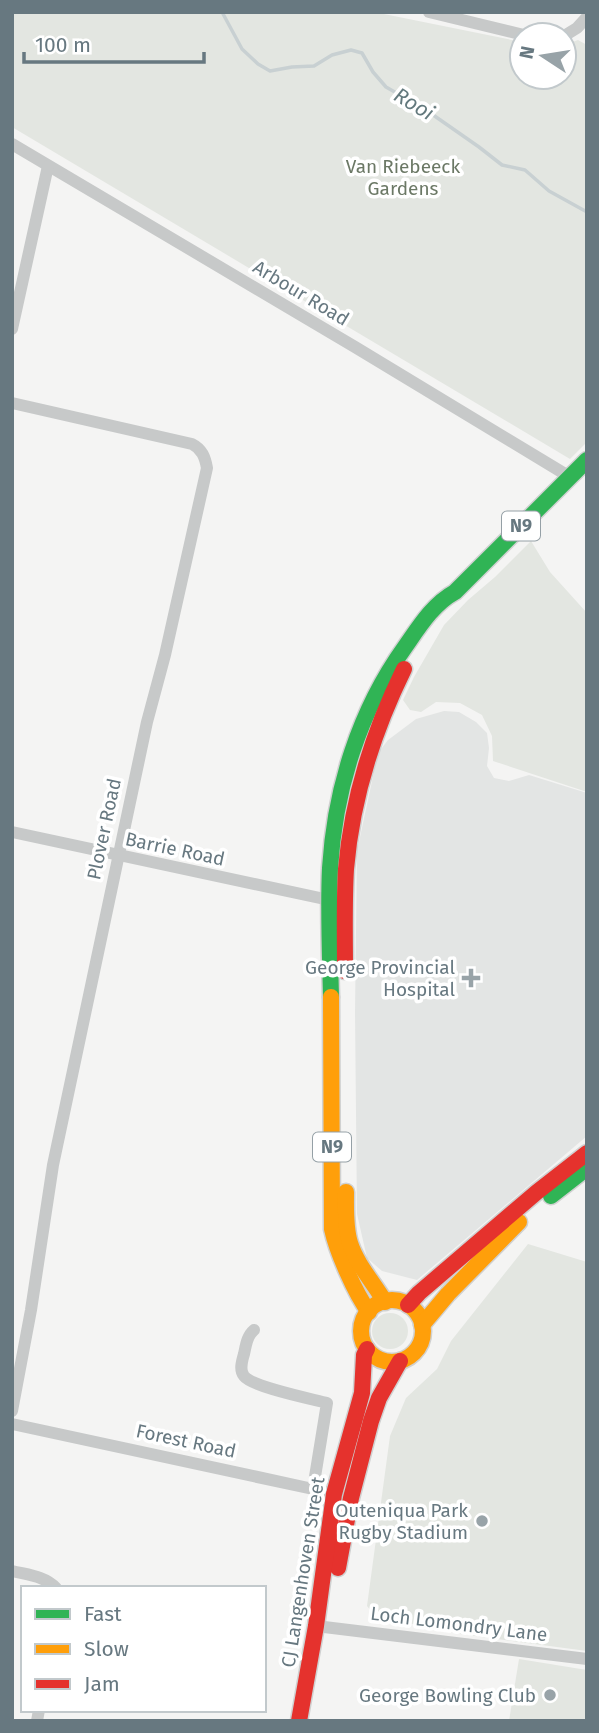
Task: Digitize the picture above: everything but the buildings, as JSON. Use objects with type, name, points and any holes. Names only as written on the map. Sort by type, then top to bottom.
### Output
[{"type":"main road","name":"N9","points":[[385,1301],[355,1254],[347,1228],[338,902],[331,851],[346,769],[365,716],[386,675],[433,609],[455,592],[587,460]]},
{"type":"main road","name":"N9","points":[[338,902],[332,1229],[335,1244],[359,1298],[369,1311]]},
{"type":"main road","points":[[408,1305],[490,1232],[587,1153]]},
{"type":"main road","points":[[422,1325],[514,1226],[587,1168]]},
{"type":"main road","points":[[385,1301],[408,1305],[417,1314],[422,1325],[423,1337],[418,1348],[400,1361],[391,1362],[373,1356],[367,1349],[362,1333],[363,1322],[369,1311],[385,1301]]},
{"type":"main road","name":"CJ Langenhoven Street","points":[[308,1721],[316,1688],[334,1494],[362,1393],[364,1355],[367,1349]]},
{"type":"main road","name":"CJ Langenhoven Street","points":[[299,1721],[351,1498],[377,1404],[400,1361]]},
{"type":"street","points":[[429,12],[508,31]]},
{"type":"street","name":"Arbour Road","points":[[12,144],[570,477]]},
{"type":"street","points":[[12,329],[18,273],[48,166]]},
{"type":"street","name":"Plover Road","points":[[12,403],[199,447],[205,458],[206,475],[147,722],[53,1165],[31,1310],[12,1410]]},
{"type":"street","name":"Barrie Road","points":[[12,832],[338,902]]},
{"type":"street","points":[[254,1330],[248,1337],[242,1366],[246,1378],[276,1391],[327,1403],[313,1489]]},
{"type":"street","name":"Forest Road","points":[[12,1424],[351,1498]]},
{"type":"street","points":[[12,1571],[41,1578],[55,1586]]},
{"type":"street","name":"Loch Lomondry Lane","points":[[322,1627],[587,1659]]},
{"type":"shaded area","name":"George Provincial Hospital","points":[[444,711],[459,712],[476,722],[487,733],[487,766],[494,778],[509,781],[529,775],[587,793],[587,1136],[417,1280],[382,1271],[367,1258],[357,1214],[357,851],[378,753],[388,740],[416,719]]},
{"type":"green space","name":"Van Riebeeck Gardens","points":[[12,12],[374,12],[508,39],[508,91],[578,91],[578,40],[587,45],[587,442],[570,459],[12,127]]},
{"type":"green space","points":[[531,541],[550,572],[587,613],[587,792],[493,761],[492,736],[482,715],[460,703],[436,702],[421,712],[410,710],[403,700],[444,625]]},
{"type":"green space","name":"Outeniqua Park Rugby Stadium","points":[[528,1244],[587,1262],[587,1651],[460,1634],[375,1616],[367,1606],[390,1436],[406,1398],[437,1369],[451,1341]]},
{"type":"green space","points":[[390,1313],[402,1319],[408,1331],[402,1343],[390,1349],[378,1343],[372,1331],[378,1319]]},
{"type":"green space","name":"George Bowling Club","points":[[519,1659],[587,1670],[587,1721],[509,1721]]},
{"type":"waterway","name":"Rooi","points":[[222,12],[242,49],[270,71],[314,66],[332,55],[351,50],[362,53],[386,87],[426,110],[502,165],[525,170],[549,191],[587,212]]},
{"type":"traffic: fast","points":[[331,997],[329,900],[333,838],[344,780],[362,724],[389,672],[433,609],[455,592],[587,460]]},
{"type":"traffic: fast","points":[[551,1196],[587,1168]]},
{"type":"traffic: slow","points":[[331,997],[332,1229],[347,1272],[369,1312]]},
{"type":"traffic: slow","points":[[346,1192],[350,1243],[361,1266],[385,1302]]},
{"type":"traffic: slow","points":[[422,1325],[448,1294],[519,1222]]},
{"type":"traffic: slow","points":[[392,1300],[414,1309],[423,1331],[414,1353],[392,1362],[370,1353],[361,1331],[370,1309],[392,1300]]},
{"type":"traffic: jam","points":[[345,971],[346,869],[353,817],[374,742],[404,669]]},
{"type":"traffic: jam","points":[[408,1305],[537,1192],[587,1153]]},
{"type":"traffic: jam","points":[[299,1721],[316,1626],[334,1494],[362,1393],[364,1355],[367,1349]]},
{"type":"traffic: jam","points":[[338,1568],[351,1498],[371,1421],[379,1398],[400,1361]]},
{"type":"place","name":"George Provincial Hospital","points":[[471,978]]},
{"type":"place","name":"Outeniqua Park Rugby Stadium","points":[[482,1521]]},
{"type":"place","name":"George Bowling Club","points":[[550,1695]]}]
